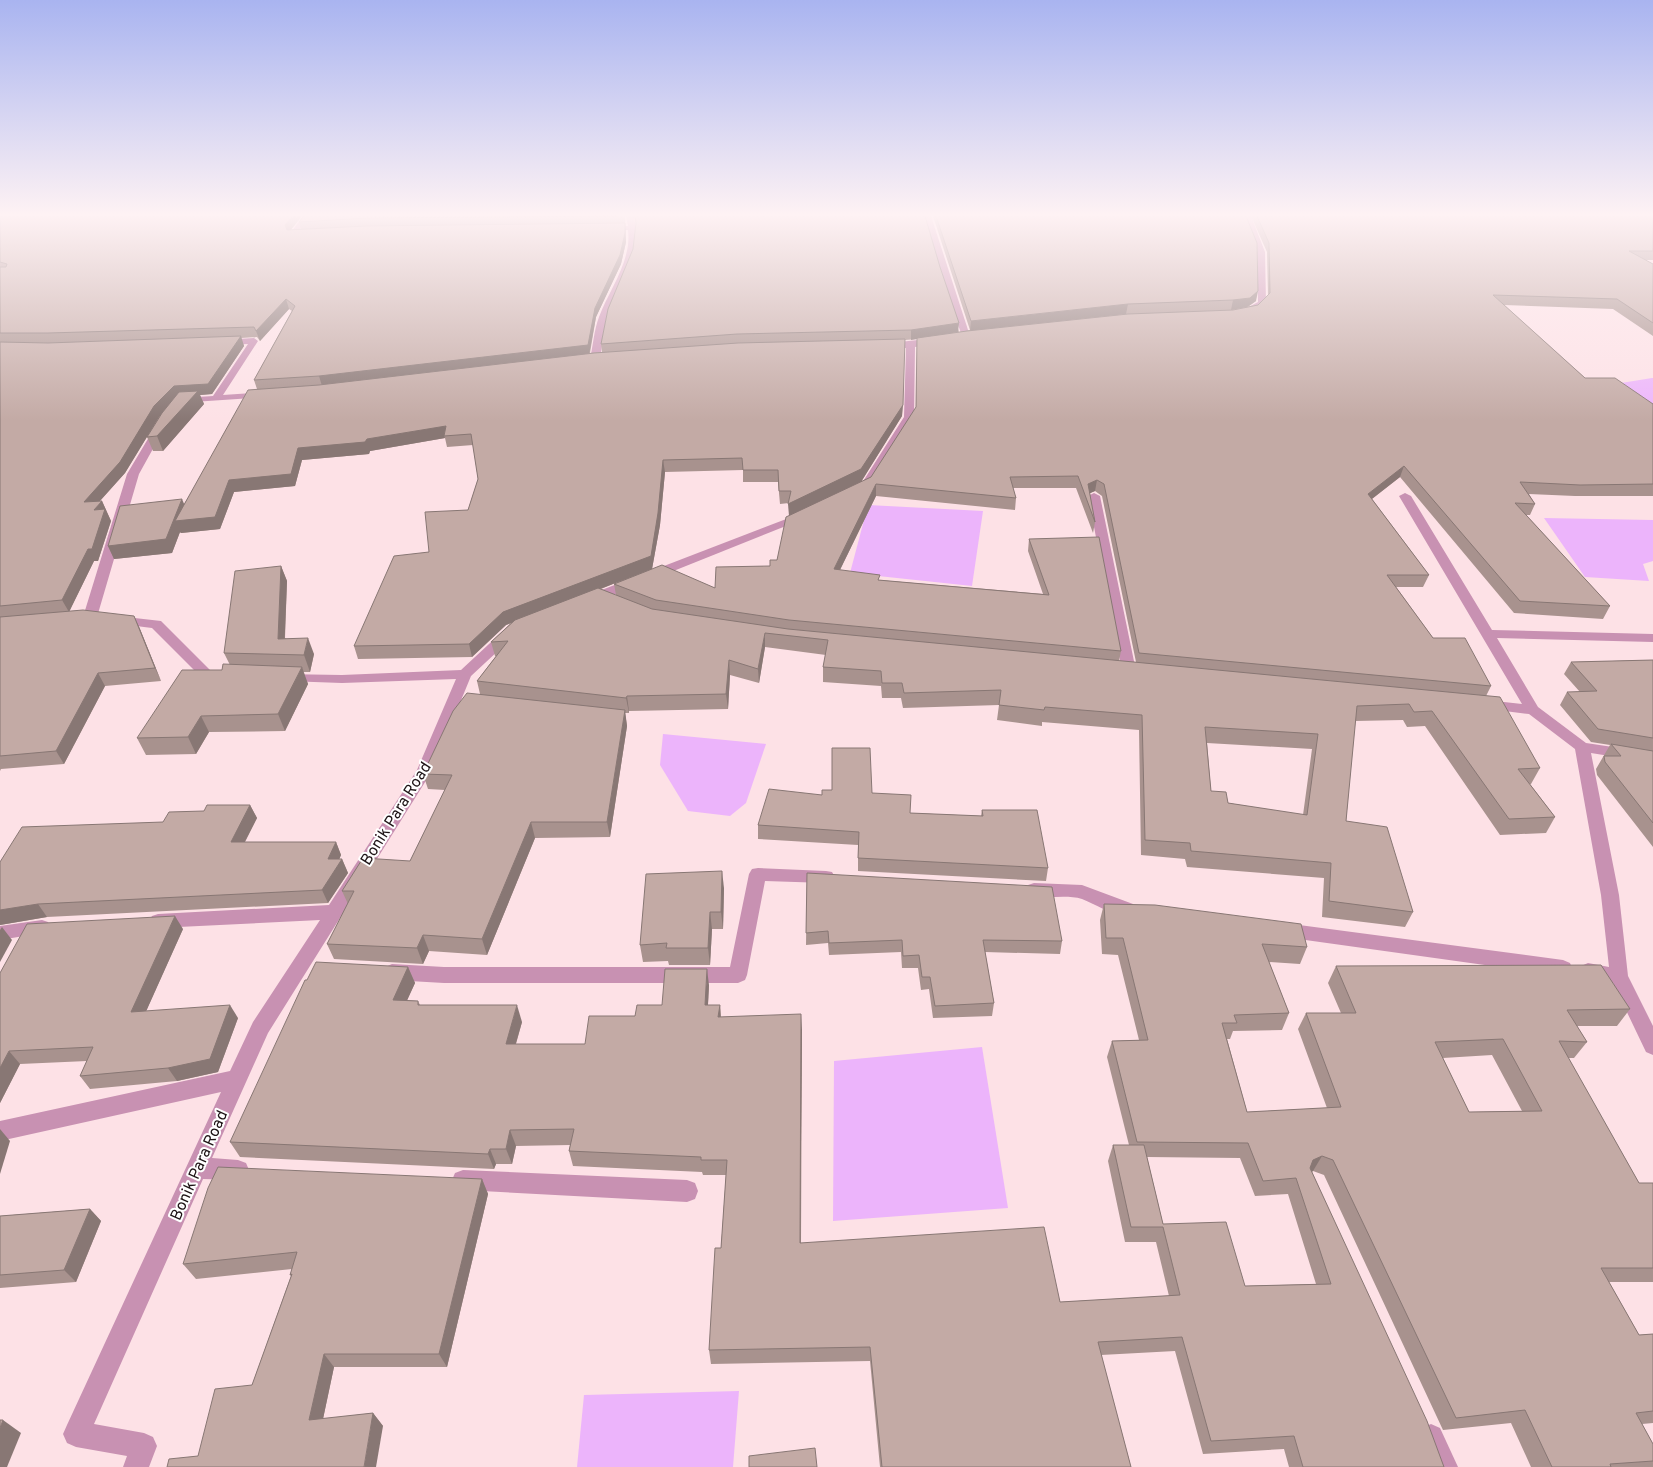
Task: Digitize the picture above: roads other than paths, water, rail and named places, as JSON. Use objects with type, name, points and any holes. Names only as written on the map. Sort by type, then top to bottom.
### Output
[{"type":"street","points":[[595,359],[602,319],[618,284]]},
{"type":"street","points":[[879,345],[911,344],[961,337],[947,284]]},
{"type":"street","points":[[1238,314],[1251,311],[1262,303],[1261,284]]},
{"type":"street","points":[[216,398],[254,342],[218,342]]},
{"type":"street","points":[[848,494],[866,485],[909,417],[911,344]]},
{"type":"street","points":[[176,407],[181,401],[274,394]]},
{"type":"street","points":[[165,418],[132,474],[81,617],[156,624],[206,674],[235,675]]},
{"type":"street","points":[[1094,496],[1134,672],[1110,670]]},
{"type":"street","points":[[1405,496],[1533,710],[1582,747],[1653,758]]},
{"type":"street","points":[[583,602],[812,511]]},
{"type":"street","points":[[601,596],[619,603]]},
{"type":"street","points":[[264,676],[342,679],[465,674],[512,630],[521,627]]},
{"type":"street","points":[[1487,634],[1653,638]]},
{"type":"street","name":"Bonik Para Road","points":[[136,1467],[144,1446],[76,1434],[260,1028],[424,771],[465,674]]},
{"type":"street","points":[[454,700],[474,702]]},
{"type":"street","points":[[1474,704],[1533,710]]},
{"type":"street","points":[[1582,747],[1610,896],[1619,976],[1653,1046]]},
{"type":"street","points":[[376,971],[444,975],[738,975],[758,874],[847,879]]},
{"type":"street","points":[[1014,888],[1082,892],[1120,908],[1139,911]]},
{"type":"street","points":[[144,922],[333,912]]},
{"type":"street","points":[[0,933],[25,937],[57,926]]},
{"type":"street","points":[[1266,928],[1619,976]]},
{"type":"street","points":[[299,967],[318,968]]},
{"type":"street","points":[[0,1131],[237,1079]]},
{"type":"street","points":[[197,1168],[256,1171]]},
{"type":"street","points":[[442,1180],[687,1191]]},
{"type":"street","points":[[1420,1414],[1445,1467]]}]
